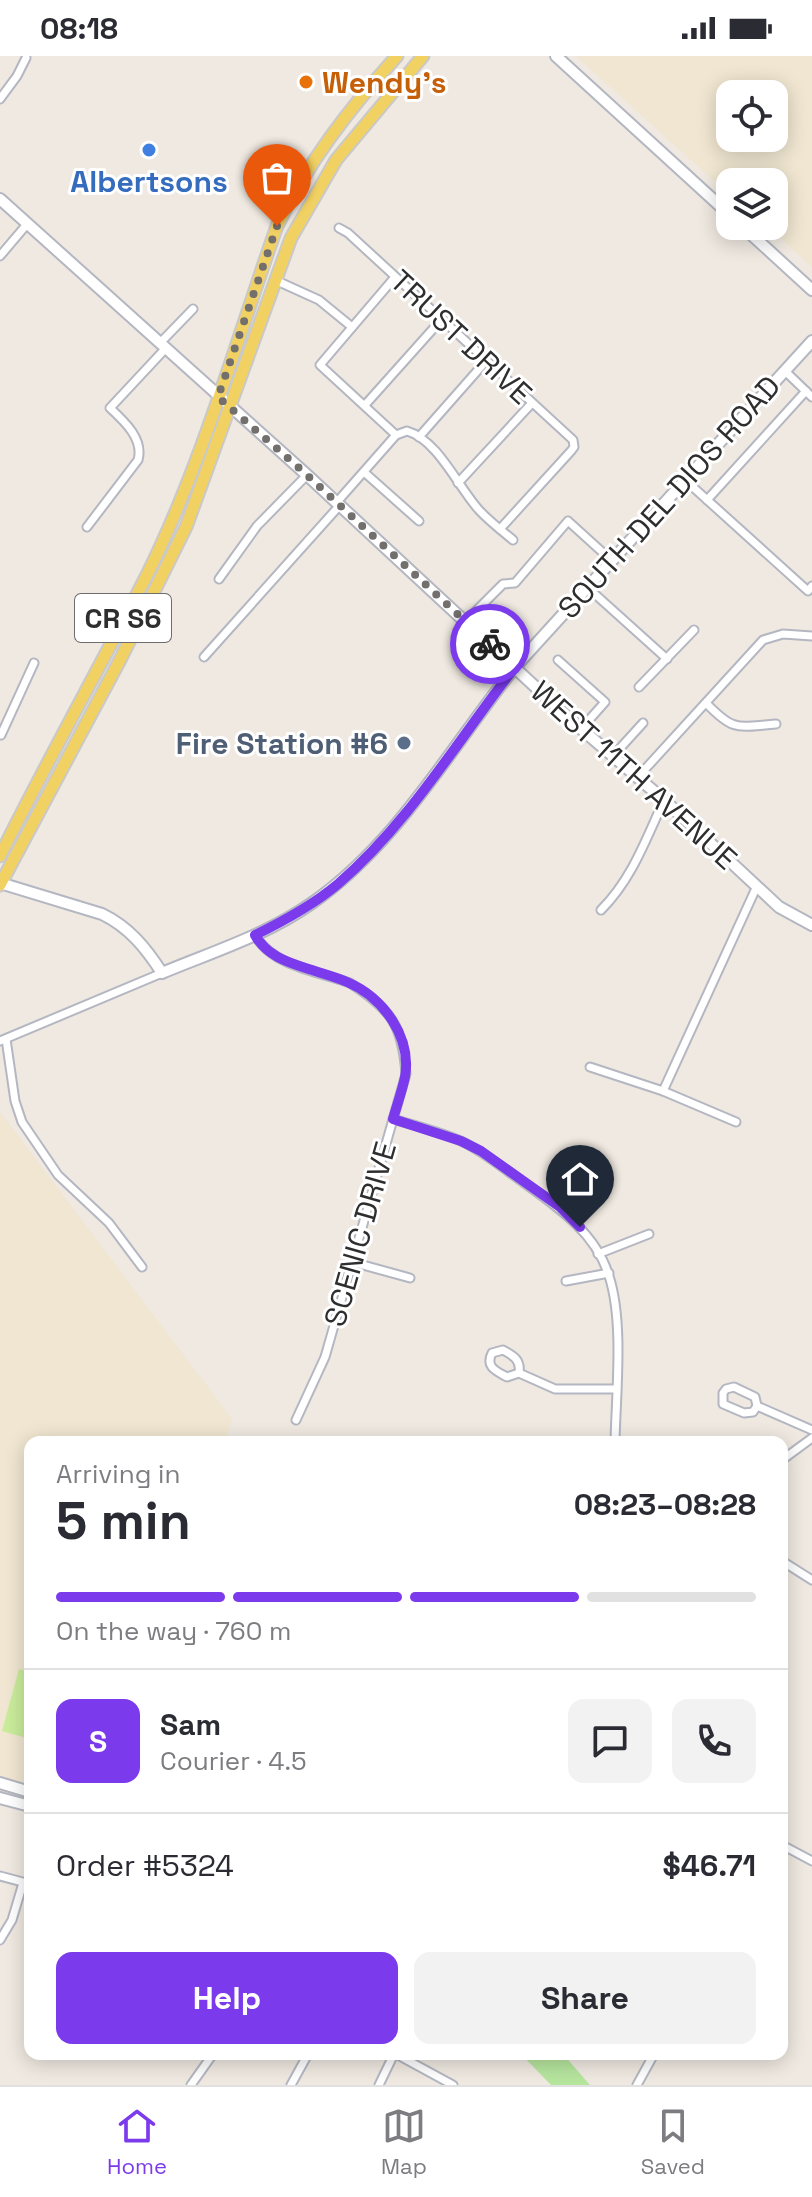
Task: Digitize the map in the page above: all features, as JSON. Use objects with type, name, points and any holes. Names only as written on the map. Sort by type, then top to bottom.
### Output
[{"type":"main road","name":"CR S6","points":[[0,856],[147,575],[172,519],[277,226],[294,192],[344,116],[397,56]]},
{"type":"main road","name":"CR S6","points":[[0,884],[168,565],[203,484],[291,238],[336,160],[423,56]]},
{"type":"street","points":[[556,56],[716,202]]},
{"type":"street","points":[[0,99],[26,58]]},
{"type":"street","name":"WEST 11TH AVENUE","points":[[0,199],[779,907],[812,925]]},
{"type":"street","points":[[0,256],[28,223]]},
{"type":"street","name":"TRUST DRIVE","points":[[339,228],[573,440],[571,451],[500,529]]},
{"type":"street","points":[[757,240],[812,290]]},
{"type":"street","points":[[395,277],[320,365],[396,435]]},
{"type":"street","points":[[275,280],[319,300],[352,327]]},
{"type":"street","points":[[87,527],[138,460],[140,453],[137,439],[110,408],[193,309]]},
{"type":"street","points":[[365,405],[441,320]]},
{"type":"street","name":"SOUTH DEL DIOS ROAD","points":[[3,1040],[255,935],[310,904],[363,860],[434,778],[482,708],[515,667],[812,341]]},
{"type":"street","points":[[419,437],[486,361]]},
{"type":"street","points":[[707,500],[809,394],[785,371]]},
{"type":"street","points":[[458,483],[532,403]]},
{"type":"street","points":[[204,657],[396,435],[407,431],[419,437],[446,464],[480,511],[513,540]]},
{"type":"street","points":[[364,472],[419,521]]},
{"type":"street","points":[[219,579],[257,526],[307,475]]},
{"type":"street","points":[[684,479],[808,591],[812,586]]},
{"type":"street","points":[[466,621],[503,584],[515,583],[568,521],[611,560]]},
{"type":"street","points":[[587,587],[667,659]]},
{"type":"street","points":[[639,687],[694,630]]},
{"type":"street","points":[[637,778],[763,640],[783,634],[812,636]]},
{"type":"street","points":[[558,660],[605,702],[581,729]]},
{"type":"street","points":[[1,735],[4,719],[34,663]]},
{"type":"street","points":[[706,703],[727,724],[739,727],[776,724]]},
{"type":"street","points":[[612,757],[643,723]]},
{"type":"street","points":[[601,910],[629,875],[664,800]]},
{"type":"street","points":[[0,884],[114,920],[133,934],[162,973]]},
{"type":"street","points":[[663,1091],[757,886]]},
{"type":"street","name":"SCENIC DRIVE","points":[[255,935],[270,953],[350,983],[386,1010],[399,1030],[406,1074],[325,1357],[296,1420]]},
{"type":"street","points":[[3,1040],[22,1122],[58,1175],[109,1223],[142,1267]]},
{"type":"street","points":[[590,1067],[663,1091],[736,1122]]},
{"type":"street","points":[[393,1119],[461,1141],[481,1151],[560,1207],[580,1227],[609,1273],[616,1316],[615,1436]]},
{"type":"street","points":[[598,1254],[649,1234]]},
{"type":"street","points":[[352,1262],[410,1278]]},
{"type":"street","points":[[566,1281],[609,1273]]},
{"type":"street","points":[[519,1373],[519,1363],[515,1357],[503,1350],[492,1353],[489,1361],[492,1369],[507,1377],[519,1373],[555,1389],[616,1389]]},
{"type":"street","points":[[757,1406],[748,1413],[727,1407],[722,1401],[723,1393],[730,1387],[751,1393],[757,1406],[812,1430]]},
{"type":"street","points":[[788,1456],[812,1438]]},
{"type":"street","points":[[788,1565],[812,1580]]},
{"type":"street","points":[[0,1783],[24,1790]]},
{"type":"street","points":[[0,1798],[24,1804]]},
{"type":"street","points":[[788,1848],[812,1861]]},
{"type":"street","points":[[0,1876],[24,1883]]},
{"type":"street","points":[[0,1940],[24,1891]]},
{"type":"street","points":[[191,2085],[209,2060]]},
{"type":"street","points":[[291,2085],[305,2060]]},
{"type":"street","points":[[379,2085],[392,2060]]},
{"type":"street","points":[[406,2060],[453,2085]]},
{"type":"street","points":[[637,2085],[651,2060]]},
{"type":"shaded area","points":[[576,56],[812,56],[812,268],[783,240],[788,240],[788,168],[716,168],[716,183]]},
{"type":"shaded area","points":[[0,1112],[232,1419],[227,1436],[24,1436],[24,1807],[5,1802],[0,1791]]},
{"type":"green space","points":[[19,1669],[24,1670],[24,1737],[2,1731]]},
{"type":"green space","points":[[527,2060],[568,2060],[590,2085],[551,2085]]},
{"type":"way so far","points":[[277,226],[218,397],[490,644]]},
{"type":"place","name":"Wendy's","points":[[306,82]]},
{"type":"place","name":"Albertsons","points":[[149,150]]},
{"type":"place","name":"Fire Station #6","points":[[404,743]]},
{"type":"route","points":[[490,644],[515,667],[482,708],[434,778],[363,860],[338,884],[255,935],[270,953],[350,983],[386,1010],[399,1030],[406,1074],[393,1119],[461,1141],[481,1151],[560,1207],[580,1227]]}]
